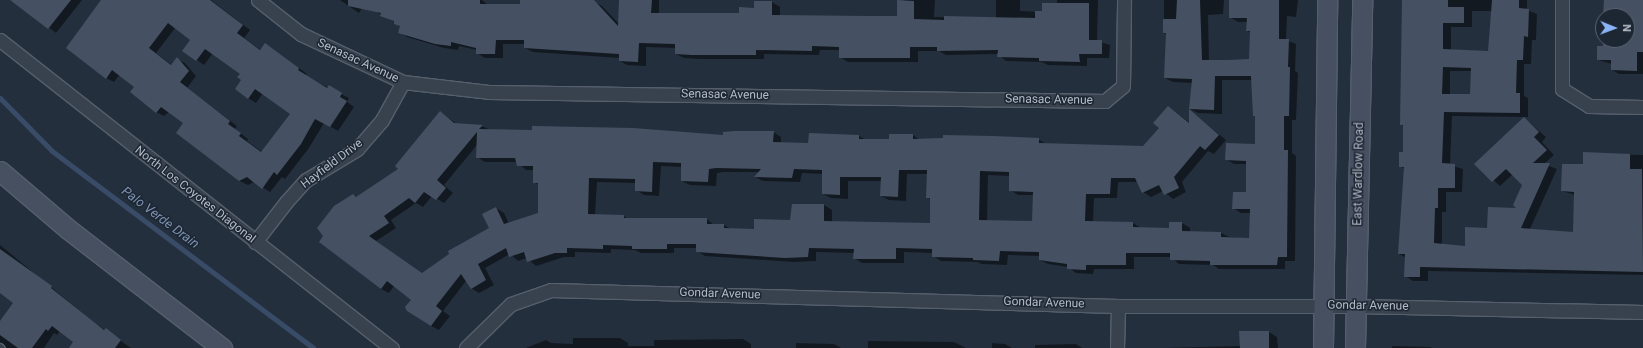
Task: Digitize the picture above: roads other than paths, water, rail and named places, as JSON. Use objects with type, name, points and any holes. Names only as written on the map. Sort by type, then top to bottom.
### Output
[{"type":"main road","points":[[1323,348],[1327,0]]},
{"type":"main road","name":"East Wardlow Road","points":[[1355,348],[1362,0]]},
{"type":"main road","points":[[0,171],[68,229],[222,348]]},
{"type":"street","name":"Senasac Avenue","points":[[258,0],[301,34],[403,82],[490,92],[1105,101],[1123,86],[1124,0]]},
{"type":"street","points":[[1562,0],[1562,89],[1589,106],[1643,107]]},
{"type":"street","name":"North Los Coyotes Diagonal","points":[[0,40],[255,242],[392,348]]},
{"type":"street","name":"Hayfield Drive","points":[[255,242],[286,202],[306,180],[357,149],[382,120],[403,82]]},
{"type":"street","name":"Gondar Avenue","points":[[466,348],[511,304],[551,290],[1118,306],[1356,306],[1643,312]]},
{"type":"street","points":[[1117,348],[1118,306]]},
{"type":"waterway","name":"Palo Verde Drain","points":[[0,98],[52,151],[313,348]]}]
